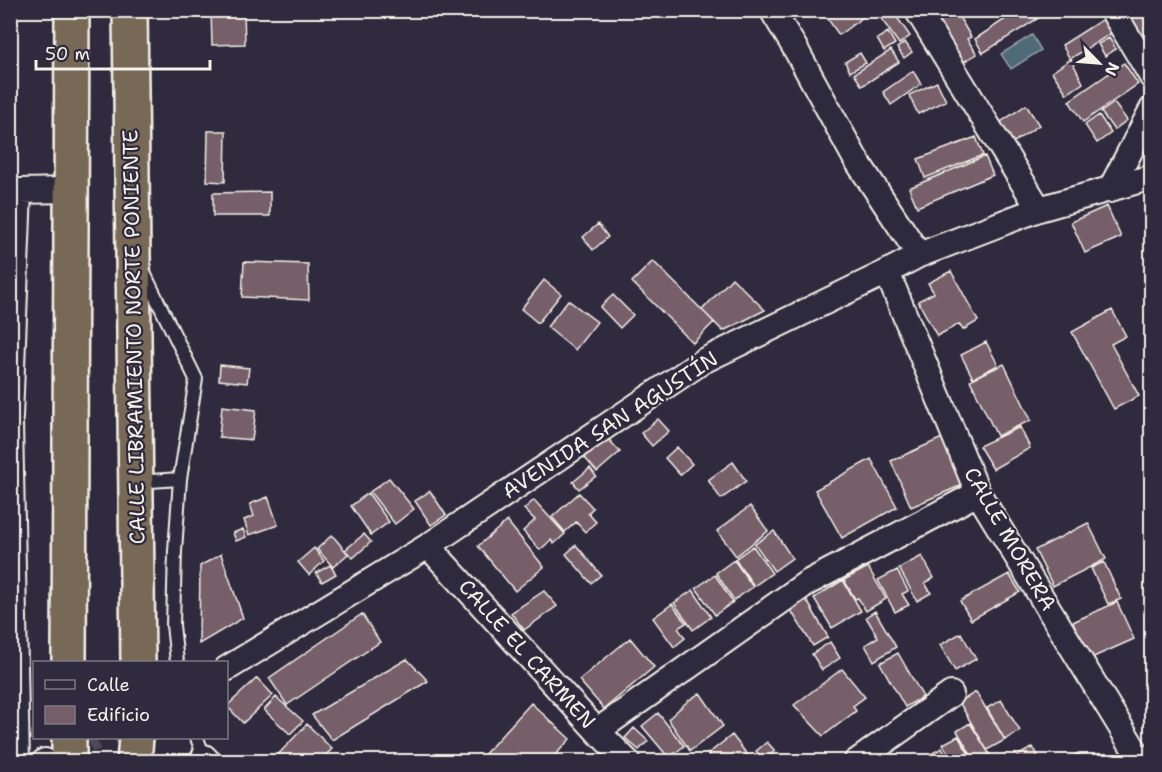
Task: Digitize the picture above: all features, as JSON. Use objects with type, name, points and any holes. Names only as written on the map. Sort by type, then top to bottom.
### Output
[{"type":"highway","points":[[69,661],[72,10]]},
{"type":"highway","name":"CALLE LIBRAMIENTO NORTE PONIENTE","points":[[130,10],[138,661]]},
{"type":"highway","points":[[69,739],[69,762]]},
{"type":"highway","points":[[136,739],[146,761]]},
{"type":"street","points":[[772,10],[855,158],[919,255]]},
{"type":"street","points":[[917,10],[1040,209]]},
{"type":"street","points":[[1112,10],[1152,77]]},
{"type":"street","points":[[1110,190],[1152,109]]},
{"type":"street","name":"AVENIDA SAN AGUSTÍN","points":[[228,668],[428,546],[703,361],[919,255],[1040,209],[1152,177]]},
{"type":"street","points":[[10,417],[15,195],[70,190]]},
{"type":"street","name":"CALLE MORERA","points":[[887,272],[978,493],[1143,762]]},
{"type":"street","points":[[10,423],[17,762]]},
{"type":"street","points":[[597,731],[807,583],[978,493]]},
{"type":"street","name":"CALLE EL CARMEN","points":[[428,546],[628,762]]},
{"type":"street","points":[[856,762],[951,694]]},
{"type":"lane","points":[[133,251],[196,379],[180,479],[173,625],[177,661]]},
{"type":"lane","points":[[136,482],[180,479]]},
{"type":"path","points":[[146,761],[203,754]]},
{"type":"water","points":[[1032,35],[1041,50],[1011,69],[1001,54]]},
{"type":"building","points":[[211,10],[244,10],[245,44],[212,45]]},
{"type":"building","points":[[832,10],[872,10],[839,35],[825,15]]},
{"type":"building","points":[[890,10],[910,36],[899,44],[880,17]]},
{"type":"building","points":[[949,10],[955,10],[971,37],[967,39],[977,54],[960,64],[933,20]]},
{"type":"building","points":[[1019,10],[1051,10],[983,53],[975,39]]},
{"type":"building","points":[[1144,10],[1152,10],[1152,29],[1140,37],[1129,20]]},
{"type":"building","points":[[1103,19],[1112,33],[1070,59],[1062,45]]},
{"type":"building","points":[[888,32],[895,44],[884,51],[877,39]]},
{"type":"building","points":[[1109,38],[1116,49],[1105,56],[1098,44]]},
{"type":"building","points":[[905,42],[912,52],[904,58],[897,48]]},
{"type":"building","points":[[891,50],[899,62],[862,86],[854,74]]},
{"type":"building","points":[[860,53],[866,63],[850,72],[845,62]]},
{"type":"building","points":[[1071,59],[1083,83],[1067,94],[1052,72]]},
{"type":"building","points":[[1124,63],[1138,84],[1083,122],[1069,101]]},
{"type":"building","points":[[913,71],[921,84],[891,105],[883,92]]},
{"type":"building","points":[[937,82],[946,101],[918,114],[909,95]]},
{"type":"building","points":[[1114,103],[1127,120],[1114,130],[1101,112]]},
{"type":"building","points":[[1026,105],[1039,125],[1008,146],[995,126]]},
{"type":"building","points":[[1099,115],[1111,133],[1097,143],[1085,125]]},
{"type":"building","points":[[208,131],[226,131],[225,182],[207,181]]},
{"type":"building","points":[[976,137],[983,155],[925,178],[918,159]]},
{"type":"building","points":[[985,156],[993,175],[917,207],[909,188]]},
{"type":"building","points":[[270,192],[270,216],[213,216],[213,193]]},
{"type":"building","points":[[1107,206],[1121,237],[1085,253],[1071,222]]},
{"type":"building","points":[[598,224],[608,237],[593,250],[583,237]]},
{"type":"building","points":[[653,261],[714,322],[693,343],[632,282]]},
{"type":"building","points":[[244,262],[308,264],[309,300],[242,297]]},
{"type":"building","points":[[951,271],[978,321],[963,330],[959,324],[937,336],[918,301],[934,293],[928,283]]},
{"type":"building","points":[[732,278],[765,310],[723,331],[702,310]]},
{"type":"building","points":[[544,280],[561,294],[538,323],[521,309]]},
{"type":"building","points":[[613,295],[633,315],[620,328],[600,307]]},
{"type":"building","points":[[568,300],[597,322],[575,350],[547,327]]},
{"type":"building","points":[[1112,310],[1126,336],[1111,344],[1139,396],[1114,409],[1072,332]]},
{"type":"building","points":[[986,342],[998,365],[973,378],[961,355]]},
{"type":"building","points":[[1004,364],[1031,420],[997,436],[970,380]]},
{"type":"building","points":[[220,365],[249,368],[247,383],[219,380]]},
{"type":"building","points":[[222,406],[256,410],[252,440],[219,437]]},
{"type":"building","points":[[658,419],[669,431],[652,446],[641,433]]},
{"type":"building","points":[[1020,427],[1030,448],[993,469],[979,446]]},
{"type":"building","points":[[603,433],[620,452],[597,472],[580,452]]},
{"type":"building","points":[[942,438],[962,485],[911,507],[891,461]]},
{"type":"building","points":[[677,447],[692,464],[680,475],[665,458]]},
{"type":"building","points":[[871,459],[897,507],[842,538],[815,490]]},
{"type":"building","points":[[733,462],[746,481],[721,499],[708,480]]},
{"type":"building","points":[[590,468],[596,476],[579,489],[573,482]]},
{"type":"building","points":[[389,478],[414,509],[395,524],[370,492]]},
{"type":"building","points":[[430,491],[446,515],[431,525],[415,501]]},
{"type":"building","points":[[368,493],[389,522],[371,535],[351,506]]},
{"type":"building","points":[[579,493],[593,508],[588,513],[596,522],[585,532],[576,522],[565,532],[552,517]]},
{"type":"building","points":[[268,497],[278,525],[249,535],[244,520],[254,516],[250,504]]},
{"type":"building","points":[[534,500],[565,534],[554,544],[551,540],[540,550],[523,531],[535,520],[524,509]]},
{"type":"building","points":[[750,506],[768,531],[736,556],[717,531]]},
{"type":"building","points":[[507,521],[544,567],[515,591],[478,546]]},
{"type":"building","points":[[1088,523],[1106,559],[1053,586],[1035,550]]},
{"type":"building","points":[[243,529],[246,537],[236,541],[233,533]]},
{"type":"building","points":[[774,531],[792,558],[774,571],[755,544]]},
{"type":"building","points":[[364,534],[371,542],[353,558],[345,550]]},
{"type":"building","points":[[332,535],[348,554],[333,567],[317,549]]},
{"type":"building","points":[[576,545],[601,575],[591,583],[566,554]]},
{"type":"building","points":[[753,546],[772,573],[754,586],[735,559]]},
{"type":"building","points":[[314,548],[324,561],[309,575],[298,562]]},
{"type":"building","points":[[221,554],[243,618],[199,644],[200,566]]},
{"type":"building","points":[[922,556],[934,578],[925,583],[931,593],[917,601],[899,568]]},
{"type":"building","points":[[734,560],[753,587],[734,600],[716,573]]},
{"type":"building","points":[[1104,562],[1121,599],[1108,604],[1091,568]]},
{"type":"building","points":[[330,565],[336,574],[322,582],[316,573]]},
{"type":"building","points":[[868,567],[886,599],[866,611],[858,598],[855,599],[844,580]]},
{"type":"building","points":[[897,570],[908,591],[902,594],[909,605],[895,612],[878,580]]},
{"type":"building","points":[[1009,574],[1020,592],[971,620],[960,601]]},
{"type":"building","points":[[715,575],[733,602],[715,615],[696,588]]},
{"type":"building","points":[[843,580],[861,611],[832,628],[814,598]]},
{"type":"building","points":[[693,590],[711,617],[693,630],[674,603]]},
{"type":"building","points":[[544,591],[557,606],[524,630],[511,613]]},
{"type":"building","points":[[806,599],[828,637],[813,646],[790,609]]},
{"type":"building","points":[[1117,602],[1134,639],[1089,659],[1073,622]]},
{"type":"building","points":[[672,604],[686,623],[678,628],[685,638],[674,647],[653,618]]},
{"type":"building","points":[[875,611],[896,647],[874,661],[865,645],[878,637],[866,617]]},
{"type":"building","points":[[362,614],[380,642],[287,705],[269,678]]},
{"type":"building","points":[[961,633],[976,659],[955,671],[940,645]]},
{"type":"building","points":[[630,638],[654,667],[604,709],[579,680]]},
{"type":"building","points":[[830,642],[840,658],[822,670],[812,654]]},
{"type":"building","points":[[898,653],[923,697],[905,707],[880,663]]},
{"type":"building","points":[[407,659],[428,681],[332,740],[312,715]]},
{"type":"building","points":[[842,669],[865,697],[853,706],[856,711],[823,736],[794,705]]},
{"type":"building","points":[[257,678],[273,695],[243,723],[228,705]]},
{"type":"building","points":[[976,692],[1005,740],[987,750],[959,702]]},
{"type":"building","points":[[700,693],[723,726],[690,751],[668,719]]},
{"type":"building","points":[[276,697],[303,721],[290,734],[264,710]]},
{"type":"building","points":[[1001,700],[1020,731],[1005,740],[987,708]]},
{"type":"building","points":[[531,703],[570,739],[549,762],[489,762],[483,756]]},
{"type":"building","points":[[658,713],[684,746],[669,758],[642,726]]},
{"type":"building","points":[[970,723],[990,755],[979,762],[975,762],[957,731]]},
{"type":"building","points":[[307,724],[332,749],[319,762],[271,762]]},
{"type":"building","points":[[634,728],[648,741],[639,750],[625,738]]},
{"type":"building","points":[[732,735],[753,762],[714,762],[708,754]]},
{"type":"building","points":[[958,736],[974,762],[953,762],[943,744]]},
{"type":"building","points":[[767,742],[775,751],[764,760],[756,751]]},
{"type":"building","points":[[1033,747],[1041,762],[1020,762],[1017,756]]},
{"type":"building","points":[[942,748],[950,762],[930,762],[927,756]]},
{"type":"building","points":[[885,749],[894,762],[877,762]]},
{"type":"building","points":[[1078,753],[1083,762],[1063,762]]},
{"type":"tunnel","points":[[55,756],[94,739]]}]
